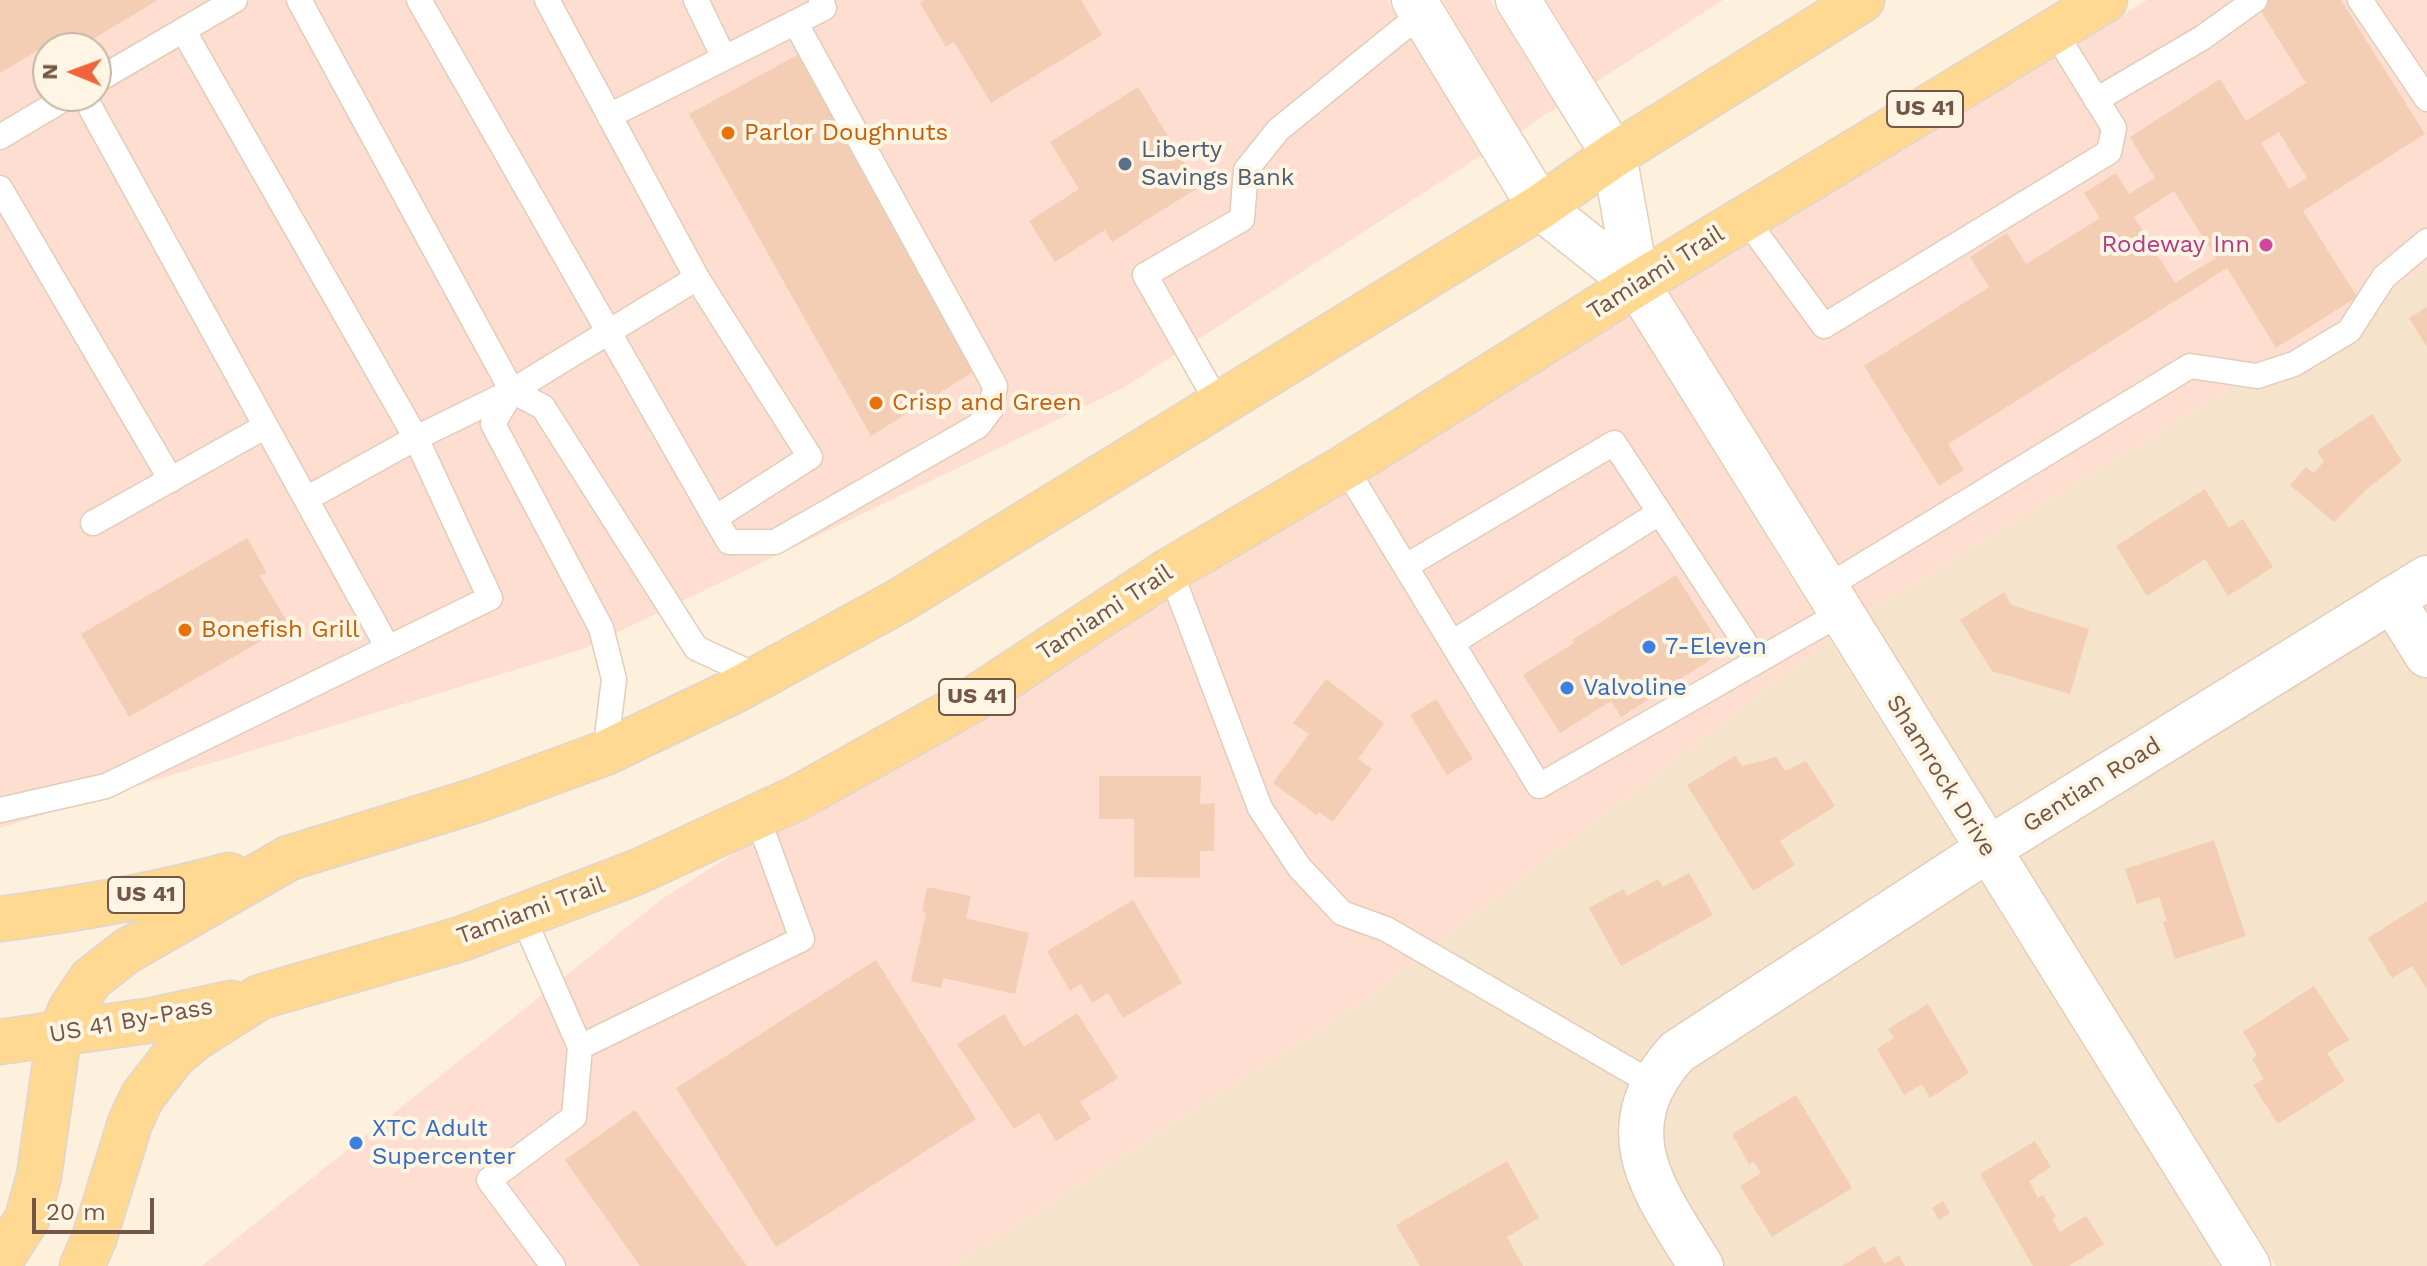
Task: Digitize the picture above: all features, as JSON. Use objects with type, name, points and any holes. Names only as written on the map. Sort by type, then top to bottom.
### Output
[{"type":"main road","name":"US 41","points":[[0,919],[51,913],[179,889],[477,800],[605,753],[759,677],[899,601],[1219,405],[1540,207],[1614,155],[1862,0]]},
{"type":"main road","name":"Tamiami Trail","points":[[83,1265],[130,1123],[142,1097],[173,1057],[194,1039],[260,997],[461,939],[637,872],[799,797],[969,702],[1170,570],[1345,467],[1637,284],[2105,0]]},
{"type":"main road","points":[[0,1261],[27,1219],[39,1176],[59,1035],[72,1007],[91,979],[127,951],[289,858]]},
{"type":"main road","name":"US 41 By-Pass","points":[[0,1042],[153,1020],[260,997]]},
{"type":"street","points":[[1518,0],[1614,155],[1637,284]]},
{"type":"street","points":[[1418,6],[1540,207],[1637,284]]},
{"type":"street","name":"Shamrock Drive","points":[[1637,284],[2248,1266]]},
{"type":"street","points":[[2410,588],[2427,655]]},
{"type":"street","name":"Gentian Road","points":[[1701,1266],[1657,1194],[1645,1168],[1641,1135],[1647,1099],[1664,1067],[1677,1052],[1987,850],[2410,588]]},
{"type":"lane","points":[[112,72],[235,0]]},
{"type":"lane","points":[[299,0],[512,391],[543,407],[696,648],[759,677]]},
{"type":"lane","points":[[419,0],[729,542],[775,542],[978,426],[991,409],[995,386],[795,22]]},
{"type":"lane","points":[[547,0],[697,278],[810,457],[715,518]]},
{"type":"lane","points":[[696,0],[724,58]]},
{"type":"lane","points":[[609,116],[824,8],[821,0]]},
{"type":"lane","points":[[2096,100],[2202,38],[2255,0]]},
{"type":"lane","points":[[2360,0],[2427,99]]},
{"type":"lane","points":[[1219,405],[1145,275],[1242,219],[1246,170],[1278,130],[1418,6]]},
{"type":"lane","points":[[0,810],[106,786],[490,598],[416,438],[183,30]]},
{"type":"lane","points":[[1745,218],[1824,326],[2109,152],[2114,128],[2054,31]]},
{"type":"lane","points":[[0,137],[42,112]]},
{"type":"lane","points":[[93,112],[388,648]]},
{"type":"lane","points":[[0,188],[171,480]]},
{"type":"lane","points":[[1345,467],[1539,786],[1757,661],[1833,600],[2190,366],[2257,376],[2294,364],[2349,331],[2384,277],[2427,241]]},
{"type":"lane","points":[[306,499],[416,438],[512,391],[697,278]]},
{"type":"lane","points":[[512,391],[493,424],[601,628],[614,679],[605,753]]},
{"type":"lane","points":[[93,523],[266,426]]},
{"type":"lane","points":[[1406,566],[1614,443],[1757,661]]},
{"type":"lane","points":[[1452,643],[1659,513]]},
{"type":"lane","points":[[1170,570],[1260,808],[1299,867],[1342,913],[1386,929],[1655,1085]]},
{"type":"lane","points":[[580,1047],[802,939],[757,816]]},
{"type":"lane","points":[[522,915],[580,1047],[574,1117],[489,1180],[553,1266]]},
{"type":"shaded area","points":[[0,0],[1387,0],[1482,155],[1123,388],[583,649],[0,828]]},
{"type":"shaded area","points":[[1442,0],[1490,0],[1557,107],[1521,131]]},
{"type":"shaded area","points":[[1546,0],[1723,0],[1596,82]]},
{"type":"shaded area","points":[[2147,0],[2427,0],[2427,267],[1867,612],[1669,291]]},
{"type":"shaded area","points":[[2427,267],[2427,1266],[2276,1266],[1867,612]]},
{"type":"shaded area","points":[[1629,315],[1830,640],[1362,1001],[953,1266],[202,1266],[662,899],[745,846],[812,815],[982,720],[1183,587],[1359,484]]},
{"type":"shaded area","points":[[1830,640],[2221,1266],[953,1266],[1362,1001]]},
{"type":"building","points":[[0,0],[158,0],[105,32],[32,32],[32,54],[0,73]]},
{"type":"building","points":[[925,0],[1081,0],[1102,35],[991,103],[954,42],[946,47],[920,3]]},
{"type":"building","name":"Rodeway Inn","points":[[2341,0],[2425,134],[2303,211],[2357,297],[2276,348],[2227,268],[1948,444],[1964,470],[1939,486],[1864,366],[1989,287],[1970,257],[2007,233],[2026,264],[2100,218],[2084,193],[2116,173],[2129,194],[2155,178],[2130,137],[2220,79],[2246,121],[2306,83],[2255,2]],"holes":[[[2279,132],[2307,178],[2289,189],[2261,143]],[[2174,191],[2216,258],[2175,283],[2134,217]]]},
{"type":"building","points":[[801,53],[979,368],[871,436],[689,114]]},
{"type":"building","name":"Liberty Savings Bank","points":[[1138,87],[1199,187],[1112,242],[1105,230],[1055,262],[1029,221],[1079,189],[1050,142]]},
{"type":"building","points":[[2427,307],[2427,347],[2409,318]]},
{"type":"building","points":[[2372,414],[2402,461],[2366,490],[2334,522],[2290,485],[2306,467],[2313,473],[2324,462],[2317,451]]},
{"type":"building","points":[[2205,489],[2229,528],[2243,519],[2273,567],[2228,596],[2205,559],[2147,596],[2116,546]]},
{"type":"building","name":"Bonefish Grill","points":[[247,538],[267,573],[260,576],[289,625],[129,717],[81,634]]},
{"type":"building","name":"7-Eleven","points":[[1676,575],[1724,651],[1621,717],[1611,701],[1560,733],[1523,675],[1574,643],[1572,640]]},
{"type":"building","points":[[2004,592],[2011,605],[2089,629],[2070,694],[1992,671],[1960,620]]},
{"type":"building","points":[[1326,679],[1384,723],[1358,759],[1372,769],[1333,822],[1319,812],[1316,815],[1273,783],[1309,734],[1293,723]]},
{"type":"building","points":[[1436,699],[1473,759],[1447,775],[1410,715]]},
{"type":"building","points":[[1735,756],[1742,766],[1776,757],[1785,771],[1806,761],[1835,806],[1780,841],[1795,865],[1753,891],[1687,785]]},
{"type":"building","points":[[1099,776],[1201,776],[1200,804],[1215,803],[1214,851],[1200,851],[1200,878],[1134,877],[1134,819],[1099,819]]},
{"type":"building","points":[[2214,840],[2246,936],[2175,959],[2159,897],[2137,904],[2125,869]]},
{"type":"building","points":[[1689,873],[1713,915],[1621,966],[1589,908],[1623,889],[1627,896],[1658,879],[1663,887]]},
{"type":"building","points":[[927,887],[971,896],[966,918],[1029,933],[1015,994],[943,978],[941,988],[911,981],[926,913],[922,912]]},
{"type":"building","points":[[1133,900],[1182,983],[1123,1018],[1108,993],[1092,1003],[1081,984],[1070,991],[1047,951]]},
{"type":"building","points":[[2427,901],[2427,989],[2412,966],[2392,978],[2368,938]]},
{"type":"building","points":[[876,960],[976,1119],[776,1247],[676,1088]]},
{"type":"building","points":[[2314,986],[2349,1040],[2327,1053],[2345,1081],[2278,1124],[2253,1085],[2264,1079],[2252,1059],[2257,1055],[2243,1032]]},
{"type":"building","points":[[1928,1004],[1969,1073],[1930,1098],[1922,1084],[1904,1095],[1877,1049],[1894,1038],[1888,1029]]},
{"type":"building","points":[[1077,1013],[1118,1078],[1080,1102],[1091,1119],[1056,1141],[1039,1113],[1014,1129],[957,1044],[1004,1014],[1024,1047]]},
{"type":"building","points":[[1796,1095],[1852,1188],[1772,1237],[1740,1186],[1761,1173],[1754,1162],[1749,1164],[1732,1134]]},
{"type":"building","points":[[635,1110],[747,1266],[640,1266],[565,1160]]},
{"type":"building","points":[[2035,1141],[2051,1167],[2029,1181],[2038,1198],[2043,1195],[2056,1217],[2052,1219],[2060,1232],[2086,1216],[2104,1244],[2069,1266],[2033,1266],[1980,1174]]},
{"type":"building","points":[[1507,1161],[1539,1218],[1507,1237],[1523,1266],[1420,1266],[1396,1225]]},
{"type":"building","points":[[1943,1201],[1950,1213],[1939,1220],[1932,1208]]},
{"type":"building","points":[[1874,1246],[1885,1264],[1899,1255],[1905,1266],[1842,1266]]},
{"type":"place","name":"Parlor Doughnuts","points":[[728,133]]},
{"type":"place","name":"Liberty Savings Bank","points":[[1125,164]]},
{"type":"place","name":"Rodeway Inn","points":[[2266,245]]},
{"type":"place","name":"Crisp and Green","points":[[876,403]]},
{"type":"place","name":"Bonefish Grill","points":[[185,630]]},
{"type":"place","name":"7-Eleven","points":[[1649,647]]},
{"type":"place","name":"Valvoline","points":[[1567,688]]},
{"type":"place","name":"XTC Adult Supercenter","points":[[356,1143]]}]
